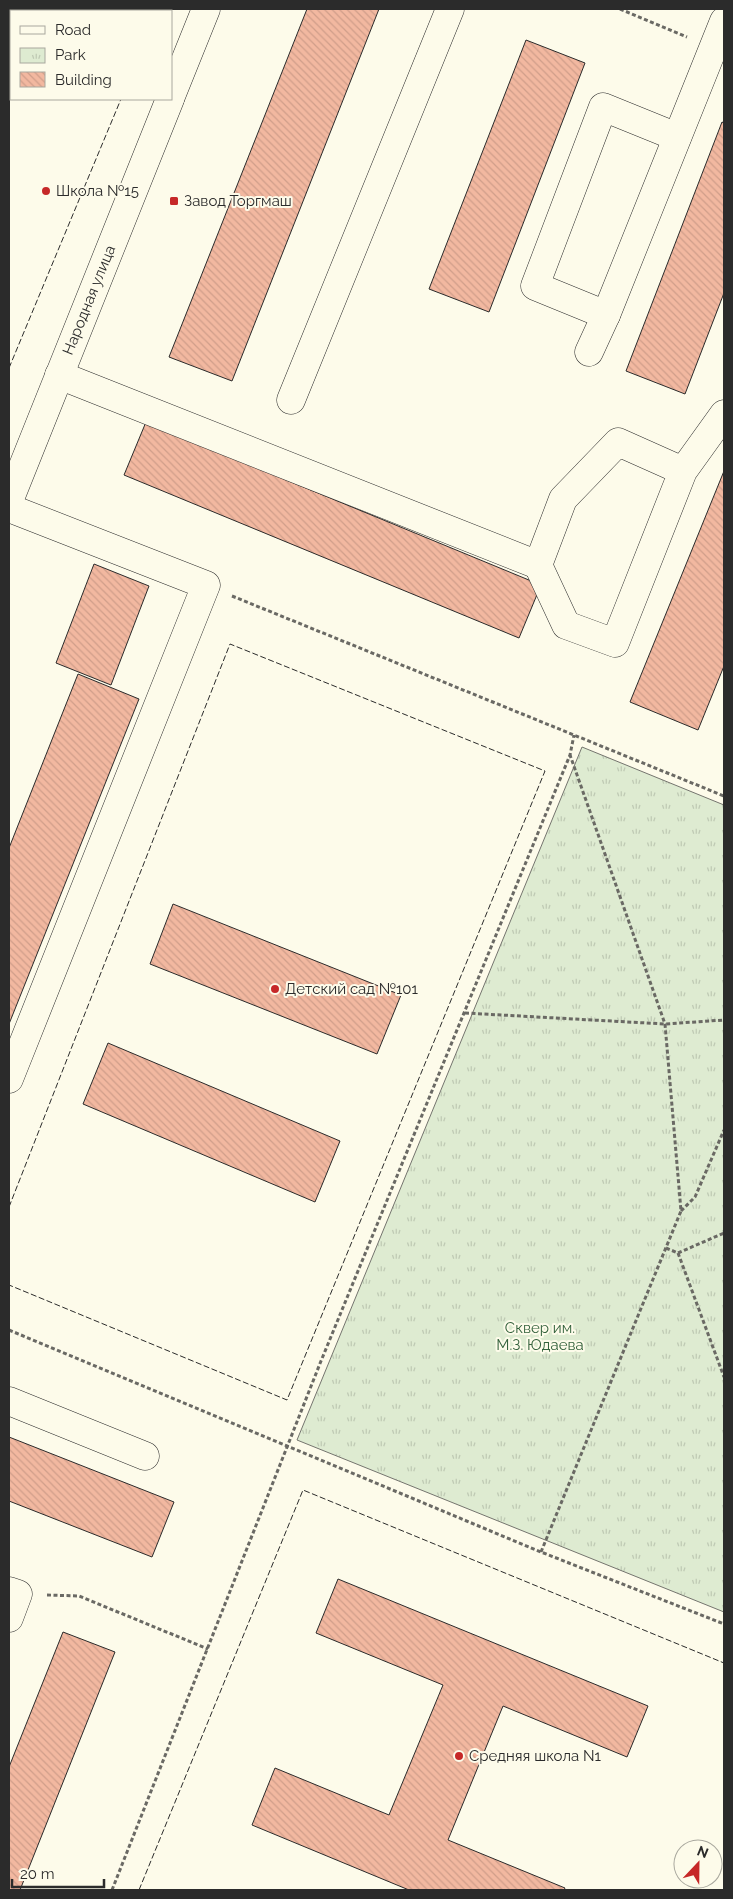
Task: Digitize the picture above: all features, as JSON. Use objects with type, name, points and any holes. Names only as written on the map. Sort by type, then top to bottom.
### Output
[{"type":"street","name":"Народная улица","points":[[172,95],[206,9]]},
{"type":"street","points":[[291,400],[450,9]]},
{"type":"street","points":[[589,352],[606,315],[724,21]]},
{"type":"street","name":"Народная улица","points":[[9,501],[170,100]]},
{"type":"street","points":[[606,315],[535,286],[603,107],[677,137]]},
{"type":"street","points":[[59,375],[538,564],[566,625],[615,643],[683,471],[724,414]]},
{"type":"street","points":[[538,564],[563,499],[618,442],[683,471]]},
{"type":"street","points":[[9,508],[206,585],[9,1079]]},
{"type":"street","points":[[9,1401],[145,1456]]},
{"type":"path","points":[[620,9],[714,48]]},
{"type":"path","points":[[206,585],[724,796]]},
{"type":"path","points":[[112,1890],[321,1361],[570,755],[574,735]]},
{"type":"path","points":[[570,755],[665,1024],[681,1212]]},
{"type":"path","points":[[465,1013],[665,1024],[724,1020]]},
{"type":"path","points":[[541,1552],[681,1212],[695,1197],[724,1130]]},
{"type":"path","points":[[666,1248],[678,1253],[724,1233]]},
{"type":"path","points":[[678,1253],[724,1377]]},
{"type":"path","points":[[9,1330],[541,1552],[724,1624]]},
{"type":"path","points":[[12,1601],[79,1596],[208,1649]]},
{"type":"green space","name":"Сквер им. М.З. Юдаева","points":[[582,747],[724,805],[724,1612],[297,1440]]},
{"type":"building","points":[[307,9],[379,9],[232,381],[169,357]]},
{"type":"building","points":[[526,40],[585,63],[489,312],[429,289]]},
{"type":"building","points":[[722,122],[724,123],[724,293],[685,394],[626,371]]},
{"type":"building","points":[[146,422],[541,585],[519,638],[124,475]]},
{"type":"building","points":[[724,471],[724,666],[698,730],[630,702]]},
{"type":"building","points":[[94,564],[149,586],[111,685],[56,663]]},
{"type":"building","points":[[78,674],[139,699],[9,1024],[9,848]]},
{"type":"building","points":[[173,904],[401,995],[377,1054],[150,964]]},
{"type":"building","points":[[108,1043],[340,1141],[315,1202],[83,1104]]},
{"type":"building","points":[[9,1437],[174,1502],[152,1557],[9,1501]]},
{"type":"building","points":[[338,1579],[648,1706],[627,1757],[503,1706],[448,1840],[565,1888],[564,1890],[409,1890],[252,1825],[275,1768],[389,1815],[443,1685],[316,1633]]},
{"type":"building","points":[[63,1632],[115,1652],[20,1890],[9,1890],[9,1767]]},
{"type":"fence","points":[[9,368],[121,100]]},
{"type":"fence","points":[[9,1207],[230,644],[545,771],[287,1400],[9,1285]]},
{"type":"fence","points":[[139,1890],[303,1490],[724,1663]]},
{"type":"place","name":"Школа №15","points":[[46,191]]},
{"type":"place","name":"Завод Торгмаш","points":[[174,201]]},
{"type":"place","name":"Детский сад №101","points":[[275,989]]},
{"type":"place","name":"Средняя школа N1","points":[[459,1756]]}]
